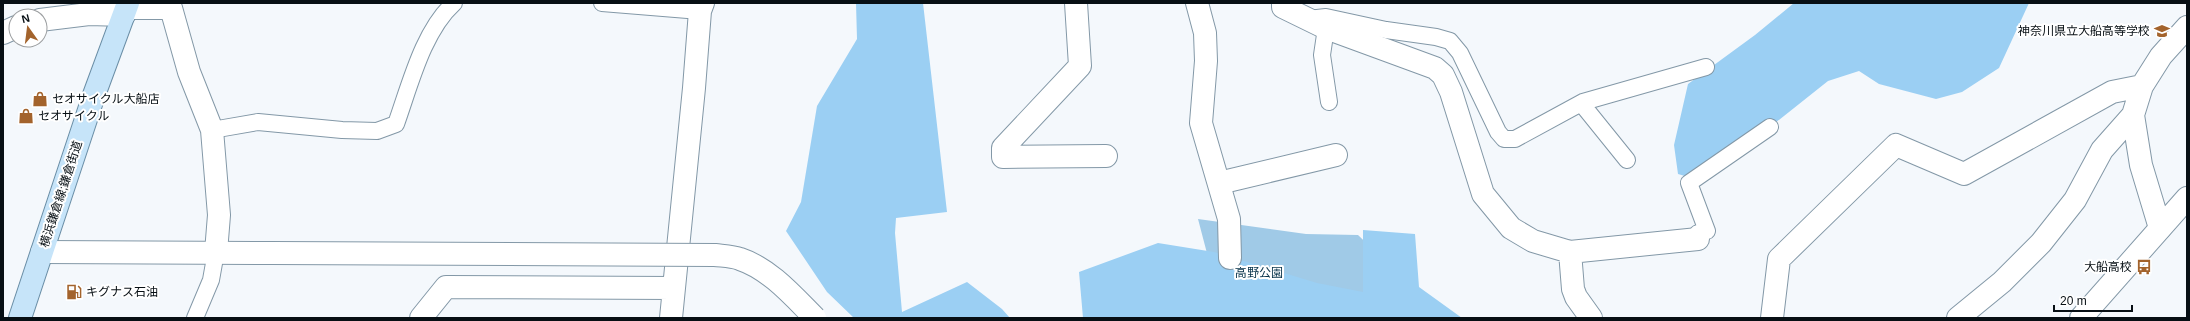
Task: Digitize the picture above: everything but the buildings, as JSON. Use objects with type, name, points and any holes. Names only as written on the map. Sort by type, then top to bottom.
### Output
[{"type":"main road","name":"横浜鎌倉線;鎌倉街道","points":[[20,318],[94,95],[127,8]]},
{"type":"street","points":[[1076,3],[1080,66],[1003,148],[1003,157],[1106,156]]},
{"type":"street","points":[[1197,3],[1205,33],[1206,61],[1201,123],[1229,219],[1230,258]]},
{"type":"street","points":[[1283,3],[1283,7],[1317,24],[1434,68],[1443,75],[1451,92],[1483,194],[1511,228],[1533,241],[1570,252],[1698,239]]},
{"type":"street","points":[[48,19],[127,8],[172,6],[189,72],[212,130],[219,215],[216,252]]},
{"type":"street","points":[[670,318],[701,7]]},
{"type":"street","points":[[1958,318],[2002,282],[2041,243],[2075,200],[2102,150],[2133,115],[2142,86],[2160,56],[2187,27]]},
{"type":"street","points":[[1772,318],[1779,259],[1896,145],[1964,174],[2112,92],[2142,86]]},
{"type":"street","points":[[2133,115],[2141,165],[2160,228]]},
{"type":"street","points":[[1219,183],[1336,154]]},
{"type":"street","points":[[2081,318],[2187,198]]},
{"type":"street","points":[[42,252],[664,254],[739,258],[760,269],[779,282],[815,318]]},
{"type":"street","points":[[1570,252],[1573,289],[1576,298],[1591,318]]},
{"type":"street","points":[[421,318],[446,287],[674,288]]},
{"type":"lane","points":[[212,130],[258,122],[342,130],[377,131],[396,124],[428,38],[445,10],[454,3]]},
{"type":"lane","points":[[602,3],[701,7]]},
{"type":"lane","points":[[1330,102],[1317,24],[1326,17],[1386,30],[1436,37],[1450,41],[1460,53],[1498,132],[1504,139],[1515,139],[1581,103],[1706,67]]},
{"type":"lane","points":[[1581,103],[1627,160]]},
{"type":"lane","points":[[1698,239],[1698,233],[1707,231],[1689,183],[1770,127]]},
{"type":"lane","points":[[195,318],[211,280],[216,252]]},
{"type":"green space","points":[[856,3],[923,3],[947,212],[896,218],[895,233],[902,312],[967,282],[1002,309],[1010,318],[854,318],[827,292],[786,231],[801,202],[817,106],[857,39]]},
{"type":"green space","points":[[1794,3],[2029,3],[1999,68],[1962,92],[1936,99],[1879,84],[1859,71],[1828,81],[1702,181],[1678,174],[1674,145],[1688,84],[1755,35]]},
{"type":"green space","name":"高野公園","points":[[1198,219],[1306,234],[1358,235],[1444,318],[1224,318]]},
{"type":"green space","points":[[1363,230],[1415,234],[1419,287],[1462,318],[1083,318],[1079,272],[1158,243],[1214,252],[1317,283],[1363,292]]},
{"type":"place","name":"神奈川県立大船高等学校","points":[[2162,31]]},
{"type":"place","name":"セオサイクル大船店","points":[[40,99]]},
{"type":"place","name":"セオサイクル","points":[[26,116]]},
{"type":"place","name":"大船高校","points":[[2144,267]]},
{"type":"place","name":"キグナス石油","points":[[74,292]]}]
